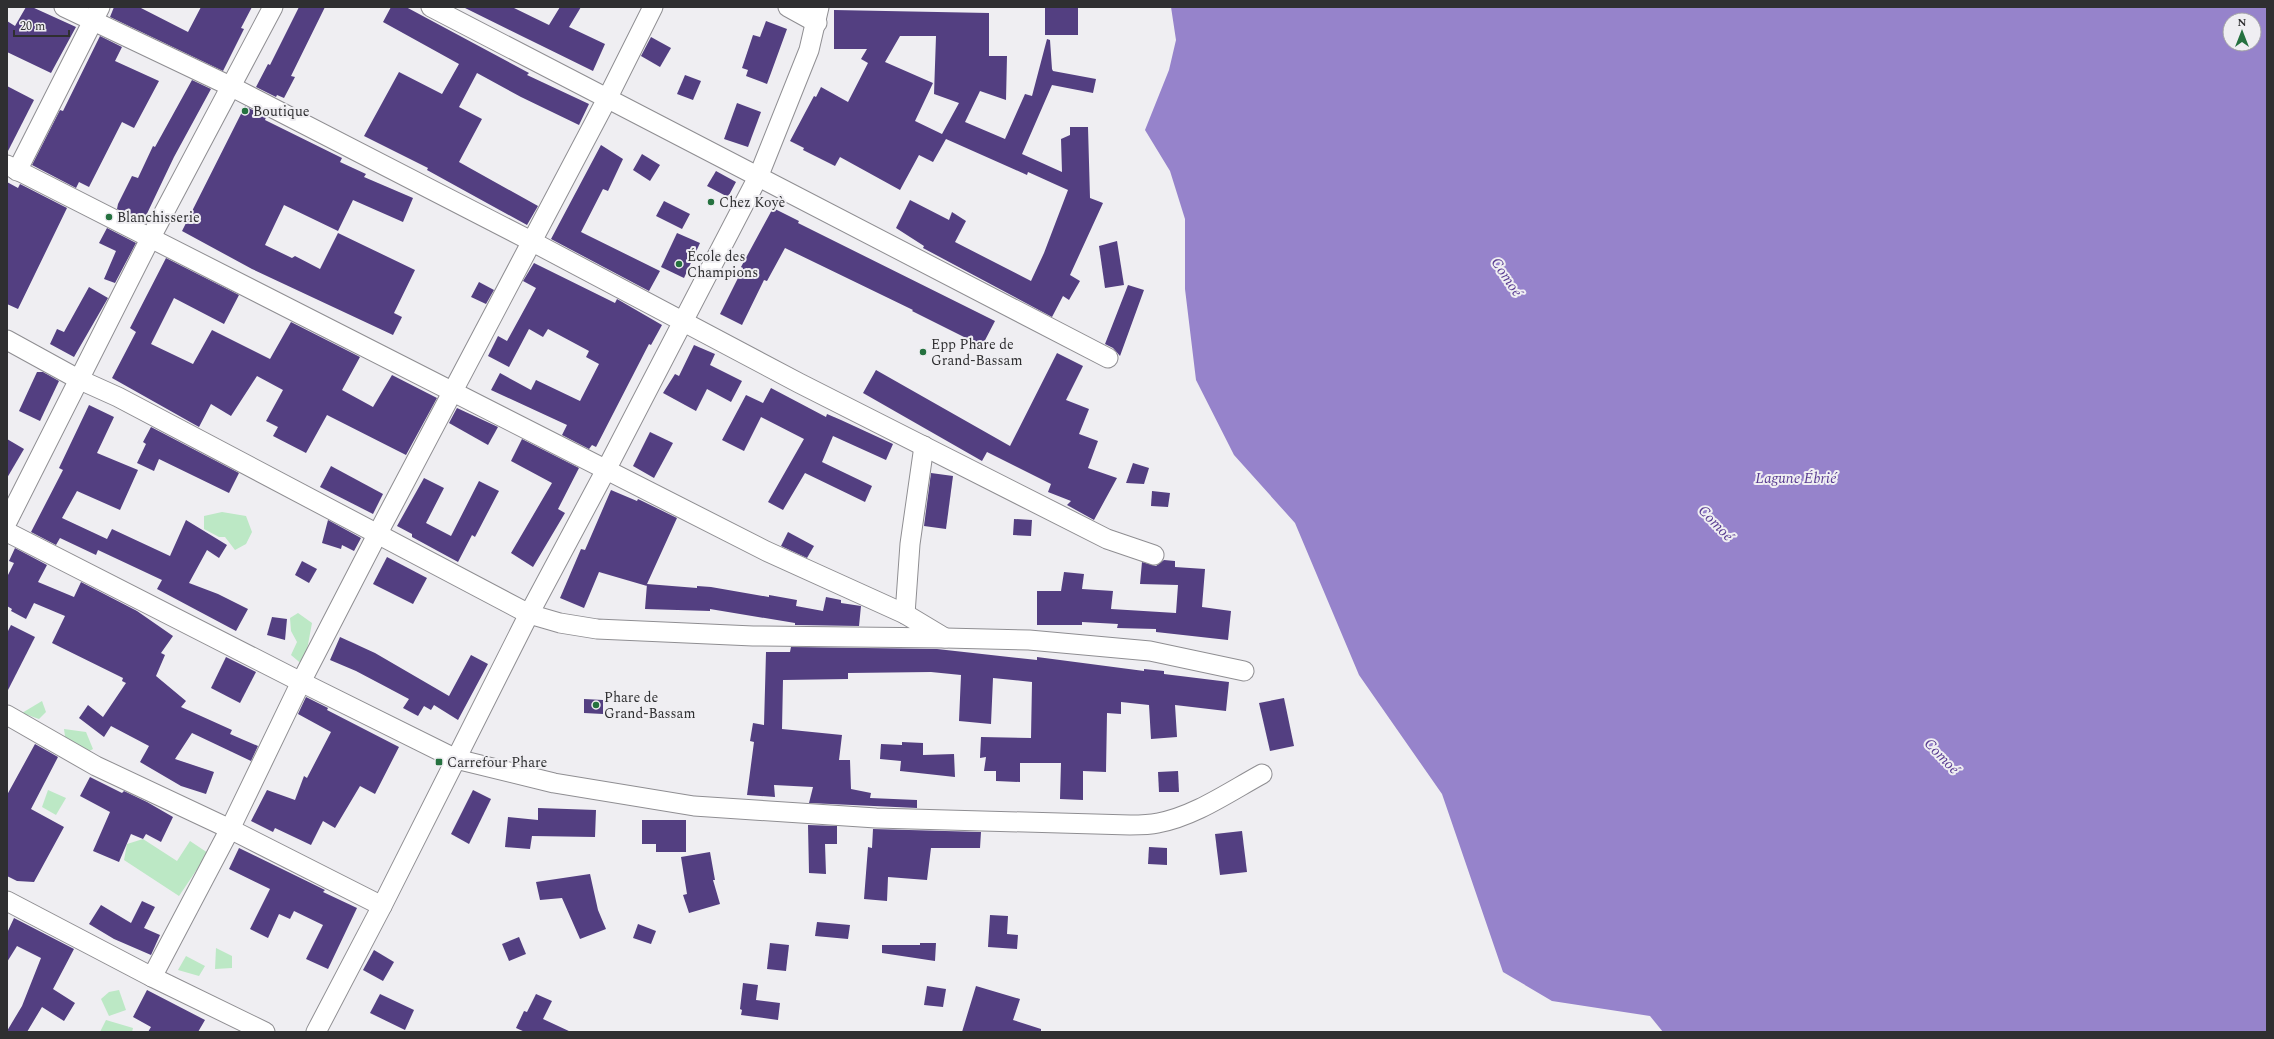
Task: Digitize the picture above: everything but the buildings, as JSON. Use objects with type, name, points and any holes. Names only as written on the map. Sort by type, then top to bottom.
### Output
[{"type":"street","points":[[64,7],[96,14],[230,86],[531,241],[799,383],[1108,539],[1154,555]]},
{"type":"street","points":[[7,522],[151,237],[273,7]]},
{"type":"street","points":[[431,7],[1108,358]]},
{"type":"street","points":[[152,977],[230,829],[301,682],[531,241],[608,98],[653,7]]},
{"type":"street","points":[[316,1032],[382,906],[529,614],[759,176],[809,50],[818,15],[788,7]]},
{"type":"street","points":[[96,14],[10,168],[151,237],[607,468],[766,551],[905,614],[945,638]]},
{"type":"street","points":[[7,340],[78,379],[125,400],[529,614],[560,623],[597,629],[753,636],[1029,640],[1150,651],[1244,671]]},
{"type":"street","points":[[905,614],[910,544],[924,446]]},
{"type":"street","points":[[7,532],[301,682],[456,759],[554,783],[694,806],[876,818],[1071,824],[1158,824],[1195,811],[1262,774]]},
{"type":"street","points":[[7,715],[68,751],[230,829],[382,906]]},
{"type":"street","points":[[7,901],[152,977],[265,1032]]},
{"type":"green space","points":[[222,512],[246,516],[252,532],[246,544],[235,550],[225,537],[219,537],[204,529],[204,516]]},
{"type":"green space","points":[[298,613],[312,623],[304,666],[291,655],[297,642],[291,631],[290,618]]},
{"type":"green space","points":[[42,701],[46,712],[39,719],[22,713]]},
{"type":"green space","points":[[64,729],[86,732],[93,749],[82,755],[66,744]]},
{"type":"green space","points":[[48,790],[66,798],[56,815],[42,807]]},
{"type":"green space","points":[[143,839],[177,861],[190,841],[208,853],[179,896],[124,860],[127,844]]},
{"type":"green space","points":[[216,948],[232,956],[232,968],[215,969]]},
{"type":"green space","points":[[186,956],[205,966],[199,976],[178,970]]},
{"type":"green space","points":[[119,990],[126,1010],[109,1016],[101,999],[109,992]]},
{"type":"green space","points":[[106,1020],[133,1028],[132,1032],[100,1032]]},
{"type":"water","name":"Lagune Ébrié","points":[[1171,7],[2267,7],[2267,1032],[1663,1032],[1650,1016],[1552,1001],[1503,972],[1442,794],[1359,675],[1295,523],[1234,455],[1196,380],[1185,289],[1185,219],[1170,171],[1145,130],[1169,70],[1176,40]]},
{"type":"place","name":"Boutique","points":[[245,111]]},
{"type":"place","name":"Chez Koyè","points":[[711,202]]},
{"type":"place","name":"Blanchisserie","points":[[109,217]]},
{"type":"place","name":"École des Champions","points":[[679,264]]},
{"type":"place","name":"Epp Phare de Grand-Bassam","points":[[923,352]]},
{"type":"place","name":"Phare de Grand-Bassam","points":[[596,705]]},
{"type":"place","name":"Carrefour Phare","points":[[439,762]]},
{"type":"water label","name":"Comoé","points":[[1507,277]]},
{"type":"water label","name":"Comoé","points":[[1716,523]]},
{"type":"water label","name":"Comoé","points":[[1942,756]]}]
